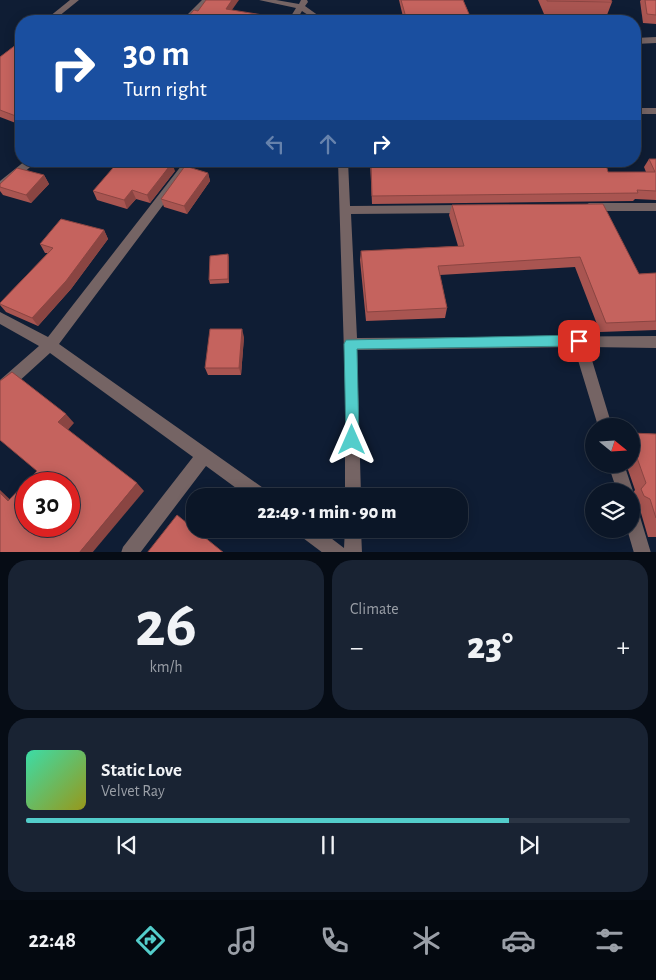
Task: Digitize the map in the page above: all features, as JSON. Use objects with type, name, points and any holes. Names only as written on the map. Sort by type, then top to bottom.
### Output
[{"type":"street","points":[[56,15],[75,0]]},
{"type":"street","points":[[191,15],[206,0]]},
{"type":"street","points":[[263,0],[303,4],[315,15]]},
{"type":"street","points":[[296,15],[303,4]]},
{"type":"street","points":[[641,41],[656,40]]},
{"type":"street","points":[[641,111],[656,110]]},
{"type":"street","points":[[0,188],[25,167]]},
{"type":"street","points":[[0,389],[50,345],[186,167]]},
{"type":"street","points":[[342,167],[350,344],[353,488]]},
{"type":"street","points":[[578,208],[656,207]]},
{"type":"street","points":[[345,210],[481,209]]},
{"type":"street","points":[[0,318],[50,345],[249,488]]},
{"type":"street","points":[[350,344],[579,341],[656,342]]},
{"type":"street","points":[[579,341],[603,418]]},
{"type":"street","points":[[129,552],[204,456]]},
{"type":"street","points":[[318,538],[338,552]]},
{"type":"street","points":[[353,538],[353,552]]},
{"type":"street","points":[[639,538],[643,552]]},
{"type":"building","points":[[206,0],[232,0],[226,9],[263,15],[189,15],[194,10],[198,11]]},
{"type":"building","points":[[401,0],[463,0],[469,15],[405,15]]},
{"type":"building","points":[[611,0],[612,2],[547,1]]},
{"type":"building","points":[[645,0],[656,0],[656,15],[647,14]]},
{"type":"building","points":[[15,46],[15,116],[0,110],[0,57]]},
{"type":"building","points":[[649,159],[656,159],[656,191],[637,190],[638,193],[372,196],[371,167],[607,167],[608,172],[655,172]]},
{"type":"building","points":[[114,167],[169,167],[147,195],[132,190],[124,200],[93,191]]},
{"type":"building","points":[[184,167],[208,173],[184,206],[161,199]]},
{"type":"building","points":[[17,168],[44,175],[26,195],[0,187],[0,184]]},
{"type":"building","points":[[603,204],[639,274],[656,273],[656,321],[606,323],[580,257],[438,266],[447,308],[367,312],[361,251],[464,246],[452,205]]},
{"type":"building","points":[[61,219],[104,230],[66,281],[32,318],[0,304],[53,248],[40,244]]},
{"type":"building","points":[[228,254],[228,279],[209,280],[210,256]]},
{"type":"building","points":[[210,329],[242,329],[239,368],[205,368]]},
{"type":"building","points":[[12,372],[66,414],[58,422],[137,483],[80,552],[0,552],[0,493],[8,501],[15,494],[15,537],[80,537],[80,472],[37,471],[0,440],[0,381]]},
{"type":"building","points":[[640,433],[656,434],[656,518],[650,499],[644,496],[641,489],[646,483],[640,466]]},
{"type":"building","points":[[177,515],[186,522],[186,538],[205,538],[223,552],[148,552]]},
{"type":"route","points":[[352,440],[350,344],[579,341]]}]
